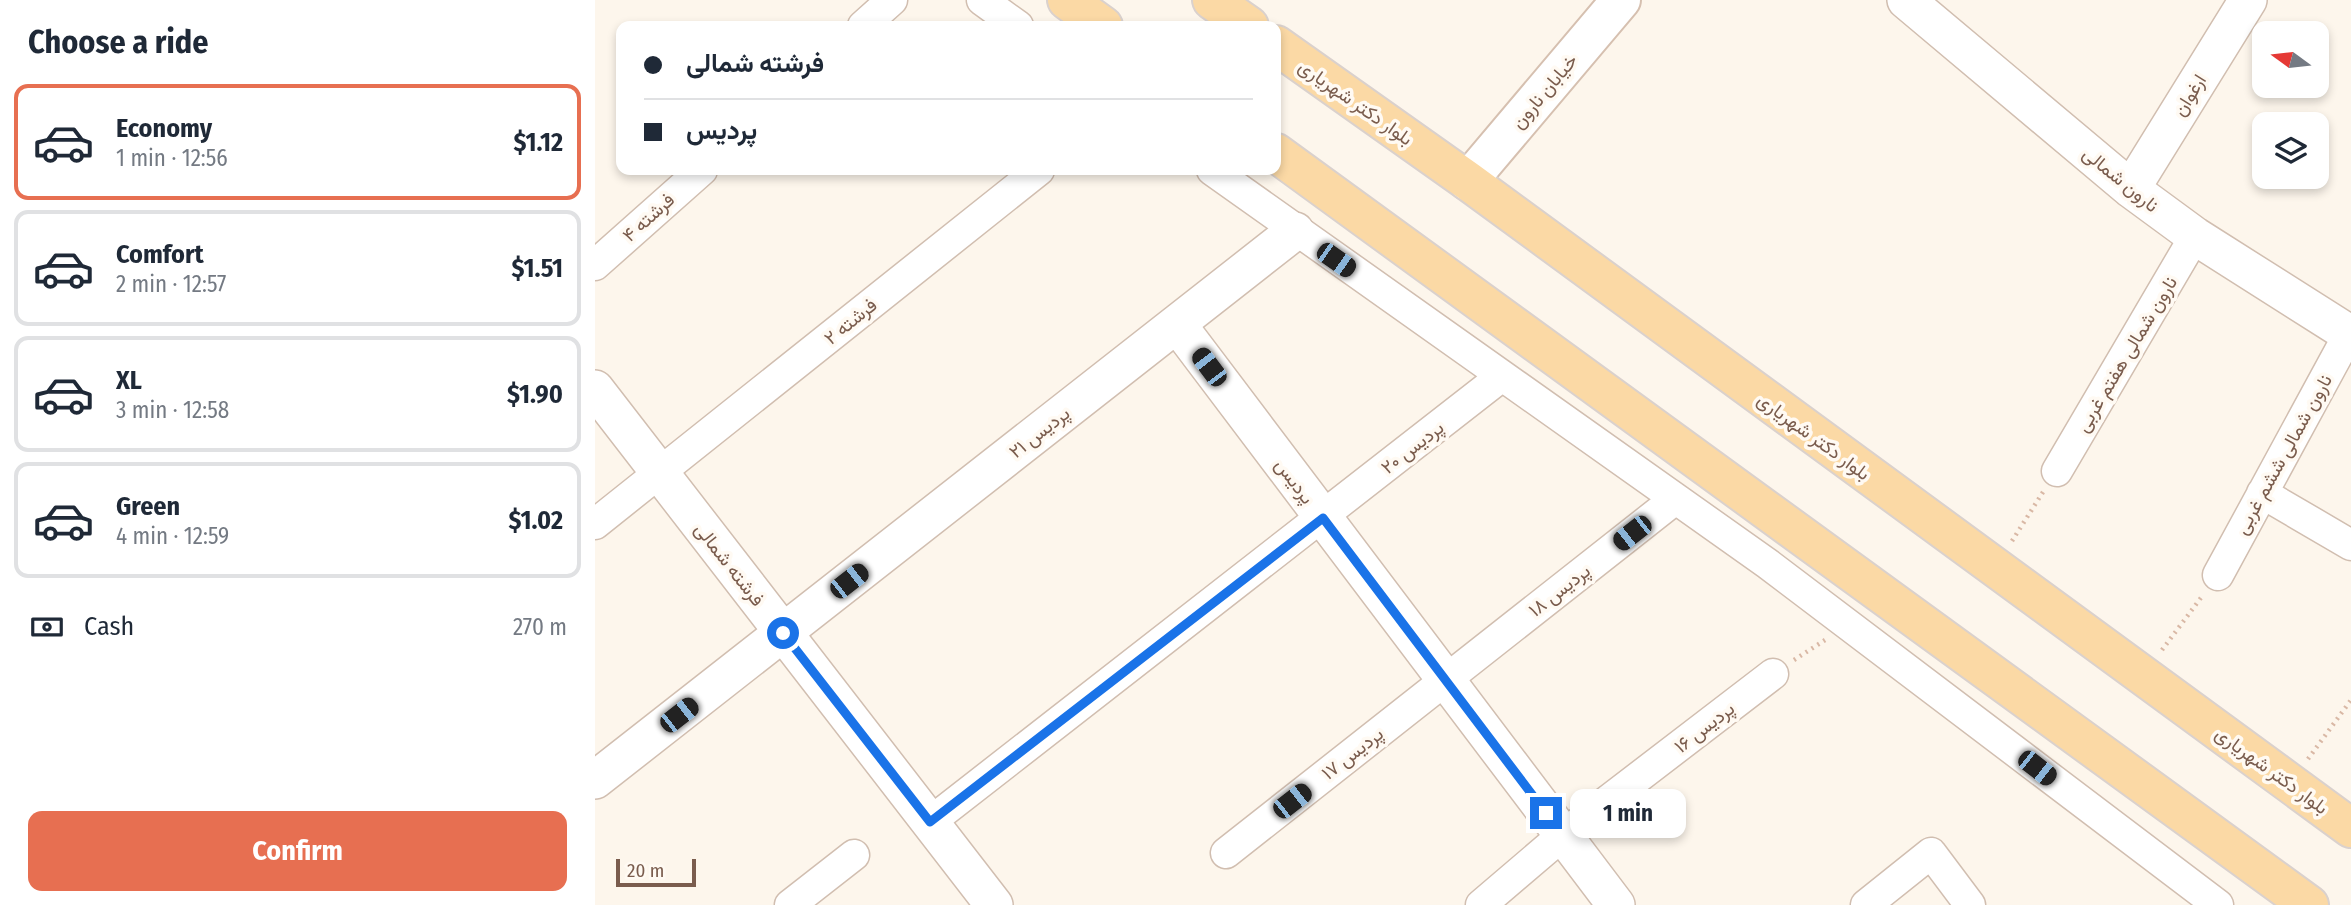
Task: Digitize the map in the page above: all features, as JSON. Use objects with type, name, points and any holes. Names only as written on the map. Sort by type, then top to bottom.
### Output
[{"type":"main road","points":[[1067,0],[1096,21]]},
{"type":"main road","points":[[1212,0],[1242,21]]},
{"type":"main road","name":"خیابان نارون","points":[[1468,181],[1621,0]]},
{"type":"main road","name":"بلوار دکتر شهریاری","points":[[1281,49],[1468,181],[2351,828]]},
{"type":"main road","points":[[1281,157],[2309,905]]},
{"type":"street","points":[[869,21],[892,0]]},
{"type":"street","points":[[982,0],[1011,21]]},
{"type":"street","name":"نارون شمالی","points":[[1906,0],[2131,189],[2195,236],[2350,335]]},
{"type":"street","name":"ارغوان","points":[[2131,189],[2248,0]]},
{"type":"street","name":"فرشته ۴","points":[[595,265],[696,175]]},
{"type":"street","name":"فرشته ۲","points":[[595,524],[1033,175]]},
{"type":"street","points":[[1219,175],[1295,232],[1849,624],[2218,905]]},
{"type":"street","name":"پردیس ۲۱","points":[[595,780],[1295,232]]},
{"type":"street","name":"نارون شمالی هفتم غربی","points":[[2057,471],[2195,236]]},
{"type":"street","name":"پردیس","points":[[1177,324],[1616,905]]},
{"type":"street","name":"نارون شمالی ششم غربی","points":[[2218,575],[2350,335]]},
{"type":"street","name":"۲۰ پردیس","points":[[930,822],[1502,376]]},
{"type":"street","name":"فرشته شمالی","points":[[595,388],[994,905]]},
{"type":"street","points":[[2262,493],[2351,545]]},
{"type":"street","name":"۱۸ پردیس","points":[[1445,680],[1674,500]]},
{"type":"street","name":"۱۶ پردیس","points":[[1481,905],[1563,835],[1773,674]]},
{"type":"street","name":"پردیس ۱۷","points":[[1226,853],[1445,680]]},
{"type":"street","points":[[1866,905],[1931,853],[1970,905]]},
{"type":"street","points":[[790,905],[855,855]]},
{"type":"path","points":[[1995,569],[2057,471]]},
{"type":"path","points":[[2144,674],[2218,575]]},
{"type":"path","points":[[1773,674],[1849,624]]},
{"type":"path","points":[[2290,783],[2351,700]]},
{"type":"route","points":[[783,633],[930,822],[1323,518],[1546,813]]}]
